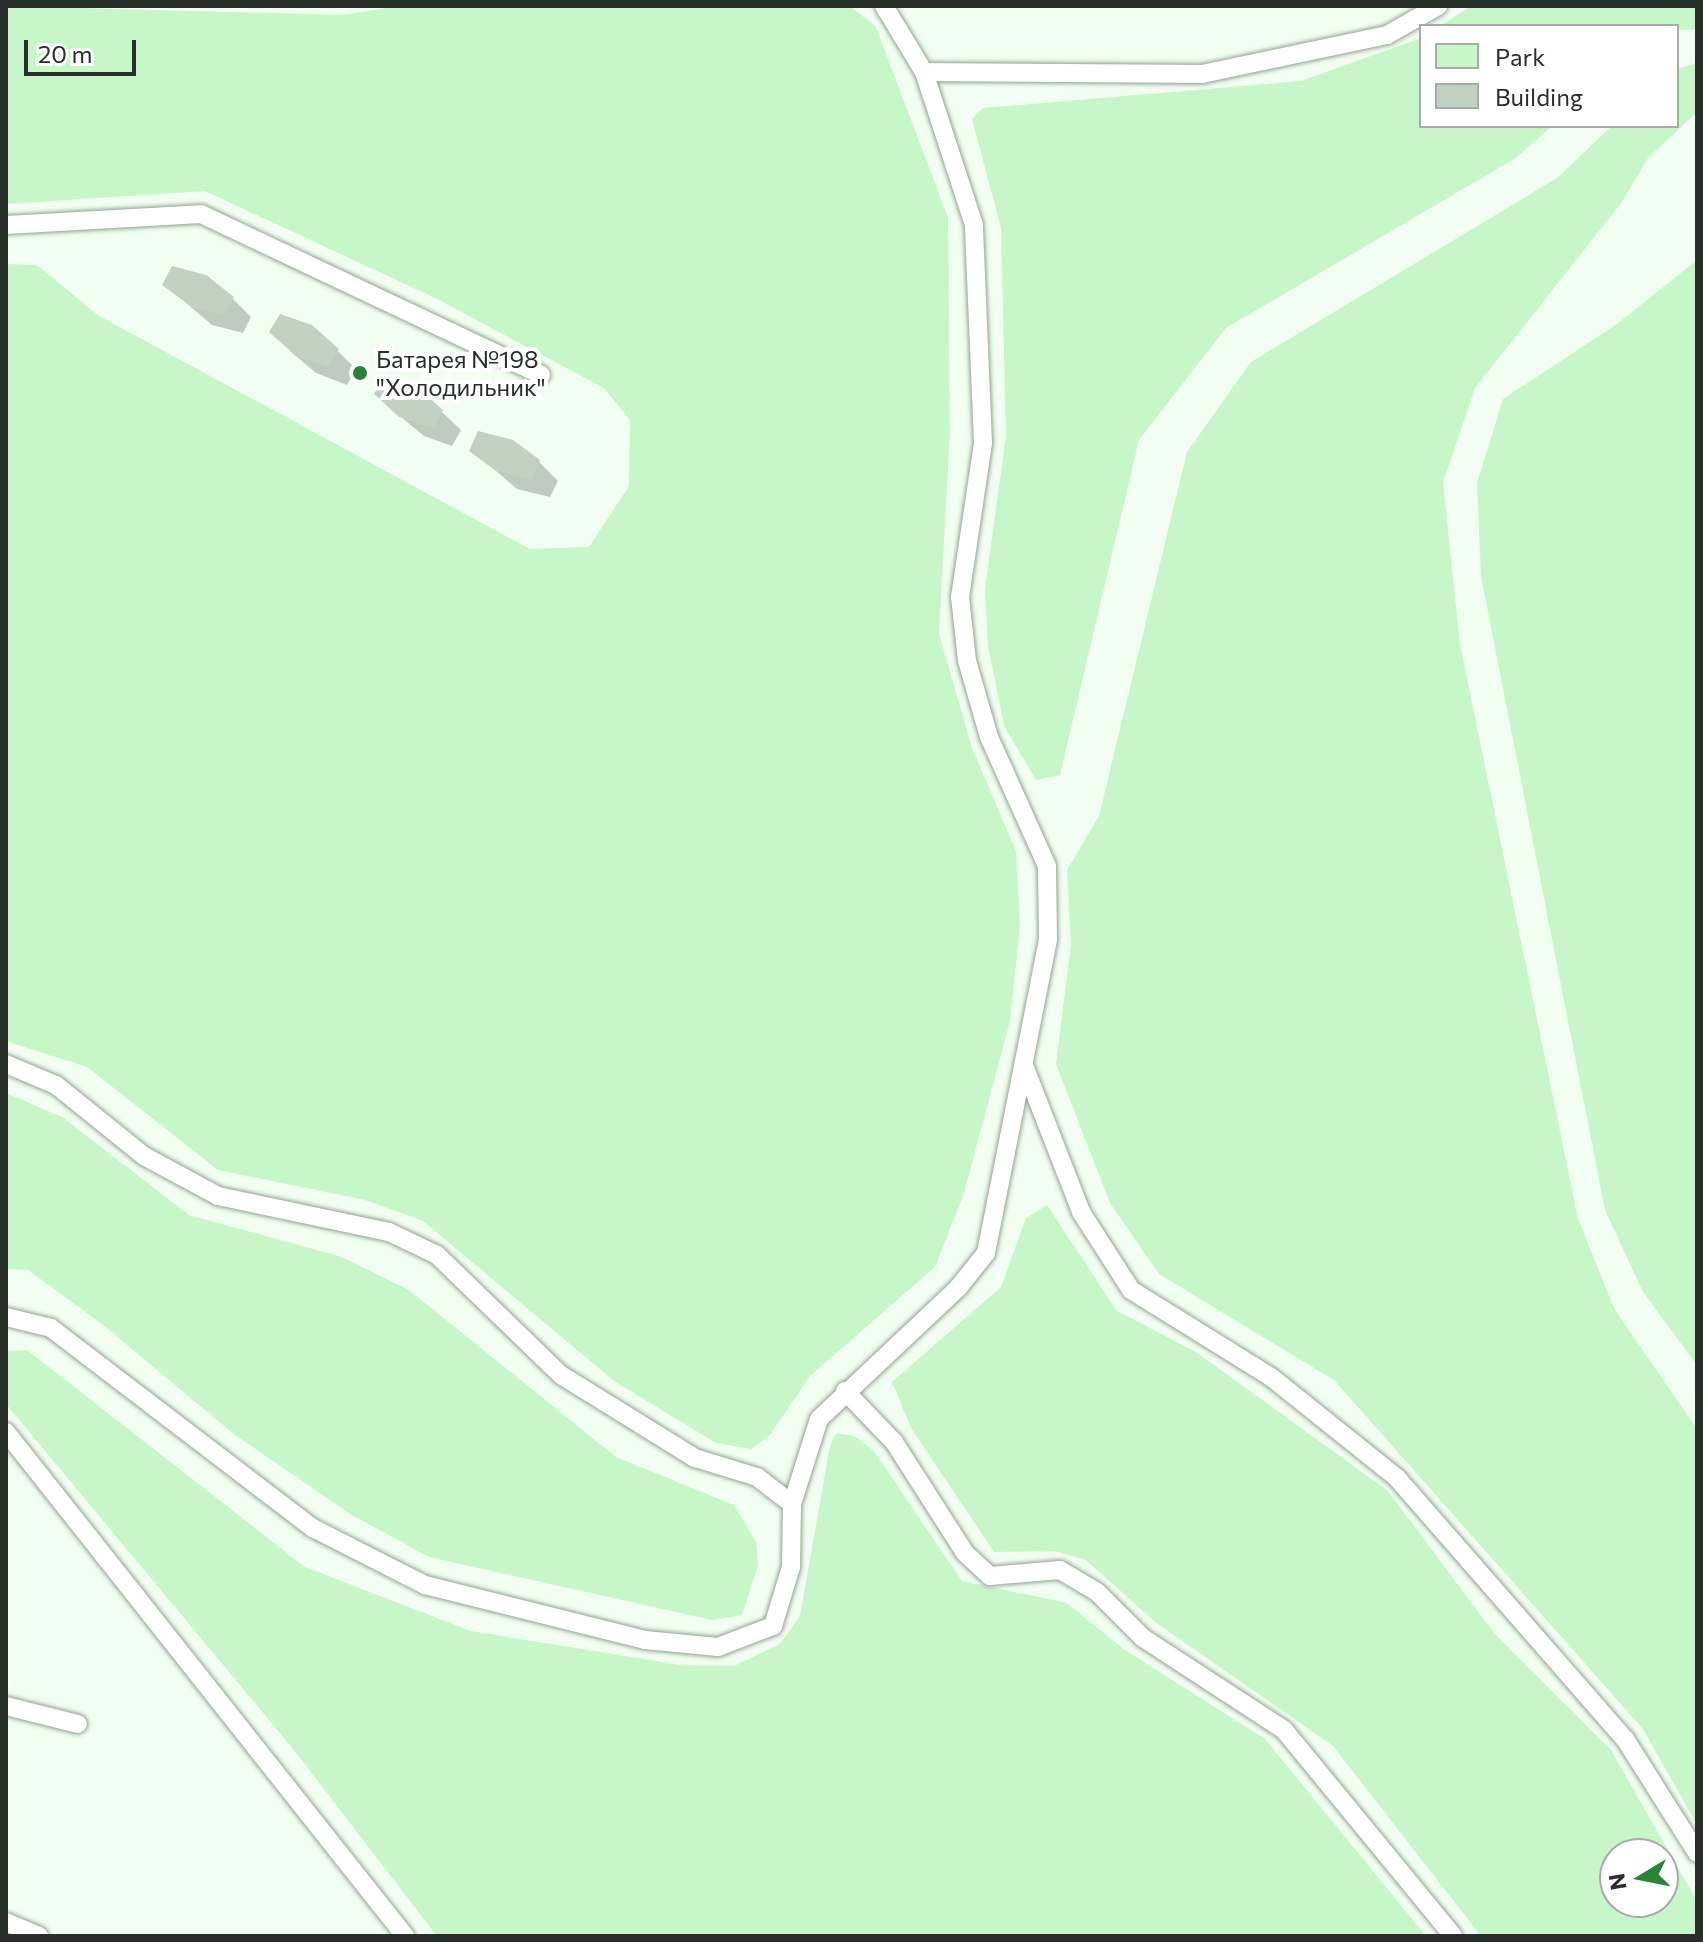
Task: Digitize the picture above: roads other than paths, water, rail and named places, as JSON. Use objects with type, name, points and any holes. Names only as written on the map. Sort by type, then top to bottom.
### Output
[{"type":"lane","points":[[6,1317],[51,1328],[366,1561],[425,1585],[645,1640],[718,1647],[773,1626],[791,1567],[792,1504],[819,1419],[845,1391],[958,1288],[986,1253],[1025,1068],[1048,939],[1047,866],[989,737],[967,661],[960,597],[983,443],[974,225],[924,72],[884,6]]},
{"type":"lane","points":[[924,72],[1202,74],[1387,35],[1438,6]]},
{"type":"lane","points":[[6,225],[201,214],[541,375]]},
{"type":"lane","points":[[6,1064],[56,1085],[144,1156],[218,1196],[389,1232],[437,1255],[561,1375],[695,1458],[757,1477],[792,1504]]},
{"type":"lane","points":[[1025,1068],[1081,1212],[1131,1290],[1271,1377],[1397,1478],[1625,1739],[1697,1853]]},
{"type":"lane","points":[[845,1391],[894,1442],[965,1553],[990,1576],[1060,1570],[1097,1592],[1143,1638],[1284,1730],[1453,1936]]},
{"type":"lane","points":[[6,1432],[405,1936]]},
{"type":"lane","points":[[6,1706],[78,1724]]},
{"type":"lane","points":[[6,1922],[39,1936]]},
{"type":"place","name":"Батарея №198 \"Холодильник\"","points":[[360,373]]}]
